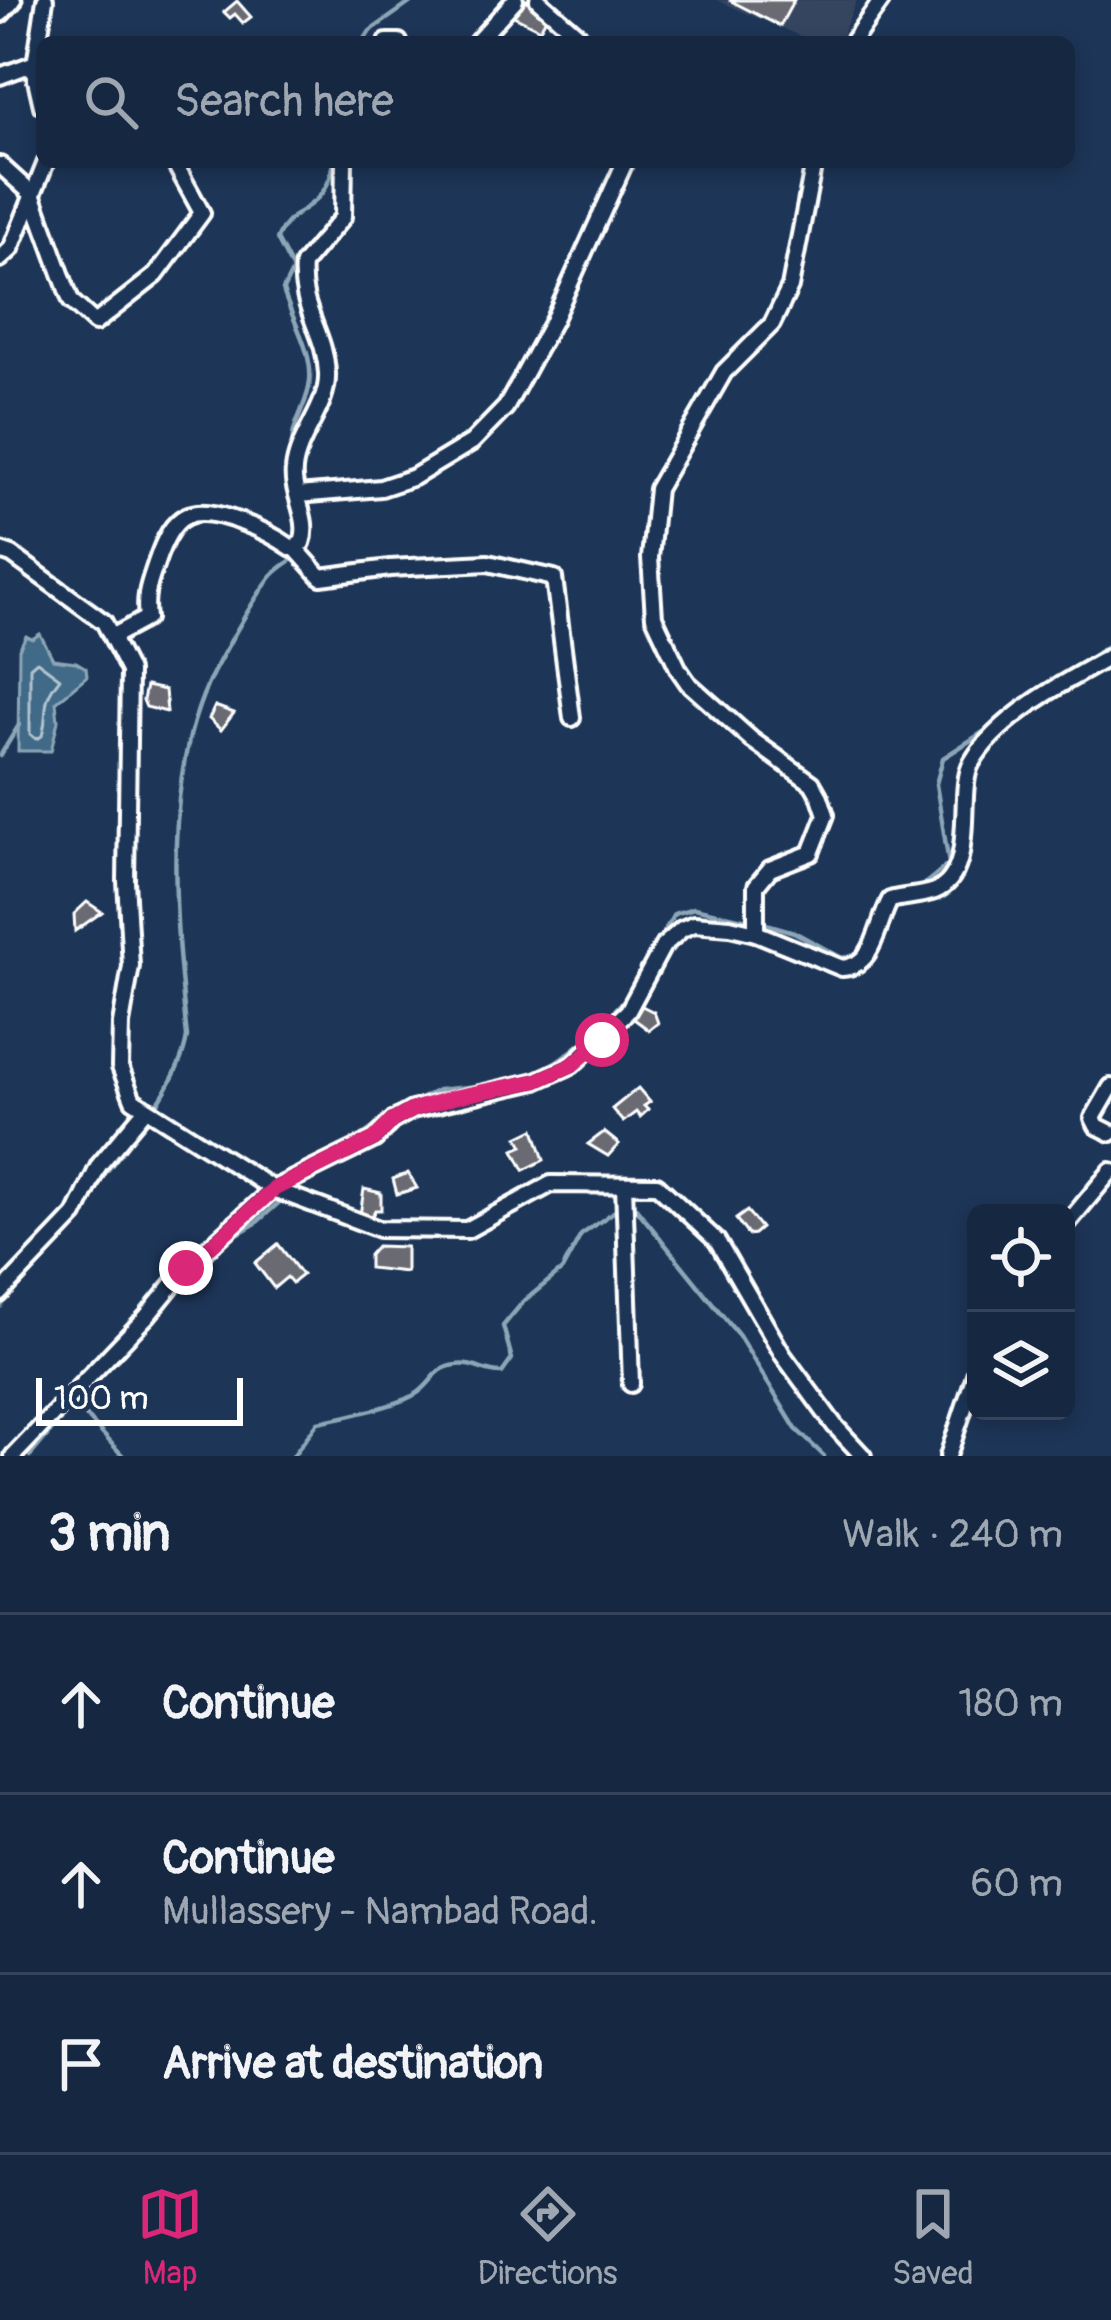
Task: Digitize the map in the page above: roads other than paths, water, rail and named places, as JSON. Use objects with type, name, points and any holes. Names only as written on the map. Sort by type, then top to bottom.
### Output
[{"type":"street","points":[[0,12],[11,0]]},
{"type":"street","points":[[42,36],[45,0]]},
{"type":"street","points":[[482,36],[515,0]]},
{"type":"street","points":[[538,0],[579,36]]},
{"type":"street","points":[[856,36],[881,0]]},
{"type":"street","points":[[0,76],[36,65]]},
{"type":"street","points":[[0,165],[32,194],[71,301],[95,323],[156,275],[202,213],[177,168]]},
{"type":"street","points":[[0,259],[11,249],[43,168]]},
{"type":"street","points":[[289,545],[305,536],[294,469],[327,375],[318,332],[307,310],[304,264],[343,217],[344,168]]},
{"type":"street","points":[[298,495],[381,488],[414,477],[472,442],[506,407],[544,338],[622,168]]},
{"type":"street","points":[[757,933],[756,886],[770,869],[812,853],[826,815],[812,783],[752,740],[679,670],[654,616],[650,559],[657,489],[724,372],[772,324],[790,287],[813,168]]},
{"type":"street","points":[[112,637],[147,618],[144,592],[160,547],[185,516],[196,510],[211,512],[289,545],[321,577],[488,563],[554,578],[572,718]]},
{"type":"street","points":[[0,551],[104,622],[129,671],[126,881],[131,966],[121,1024],[120,1067],[133,1100],[277,1190],[379,1229],[467,1230],[551,1184],[657,1185],[717,1240],[783,1355],[863,1456]]},
{"type":"street","points":[[13,1456],[147,1316],[186,1268],[277,1190],[374,1139],[412,1110],[536,1081],[572,1065],[628,1011],[663,946],[682,929],[694,924],[757,933],[842,968],[857,967],[867,960],[877,923],[890,900],[935,891],[949,880],[961,851],[968,813],[968,769],[986,740],[1069,679],[1111,656]]},
{"type":"street","points":[[1111,1088],[1093,1118],[1111,1133]]},
{"type":"street","points":[[0,1294],[75,1215],[99,1165],[151,1112]]},
{"type":"street","points":[[1075,1214],[1111,1171]]},
{"type":"street","points":[[624,1185],[631,1384]]},
{"type":"street","points":[[948,1456],[967,1399]]},
{"type":"water","points":[[40,634],[53,659],[76,662],[86,668],[87,676],[56,702],[58,721],[51,751],[18,751],[19,649],[26,636],[32,639]]},
{"type":"waterway","points":[[367,36],[414,0]]},
{"type":"waterway","points":[[293,454],[293,434],[310,370],[283,290],[293,270],[277,239],[283,227],[316,200],[333,168]]},
{"type":"waterway","points":[[300,470],[304,494]]},
{"type":"waterway","points":[[96,1186],[163,1095],[187,1037],[176,852],[178,805],[196,714],[213,673],[256,598],[308,541]]},
{"type":"waterway","points":[[1061,677],[1111,644]]},
{"type":"waterway","points":[[1021,703],[1046,686]]},
{"type":"waterway","points":[[898,892],[922,886],[949,864],[936,784],[943,758],[999,722]]},
{"type":"waterway","points":[[0,756],[19,725]]},
{"type":"waterway","points":[[637,981],[674,914],[694,908],[770,925],[794,932],[842,958],[860,954],[880,906]]},
{"type":"waterway","points":[[526,1077],[584,1041],[632,991]]},
{"type":"waterway","points":[[395,1112],[438,1090],[498,1084]]},
{"type":"waterway","points":[[351,1144],[386,1118]]},
{"type":"waterway","points":[[175,1291],[229,1239],[284,1198]]},
{"type":"waterway","points":[[293,1456],[318,1422],[411,1397],[449,1367],[468,1365],[502,1373],[512,1359],[503,1326],[523,1302],[562,1270],[581,1235],[615,1211],[635,1207],[739,1336],[796,1429],[824,1456]]},
{"type":"waterway","points":[[0,1307],[15,1288]]},
{"type":"waterway","points":[[71,1407],[124,1349]]},
{"type":"waterway","points":[[30,1456],[71,1407],[88,1418],[123,1456]]}]
